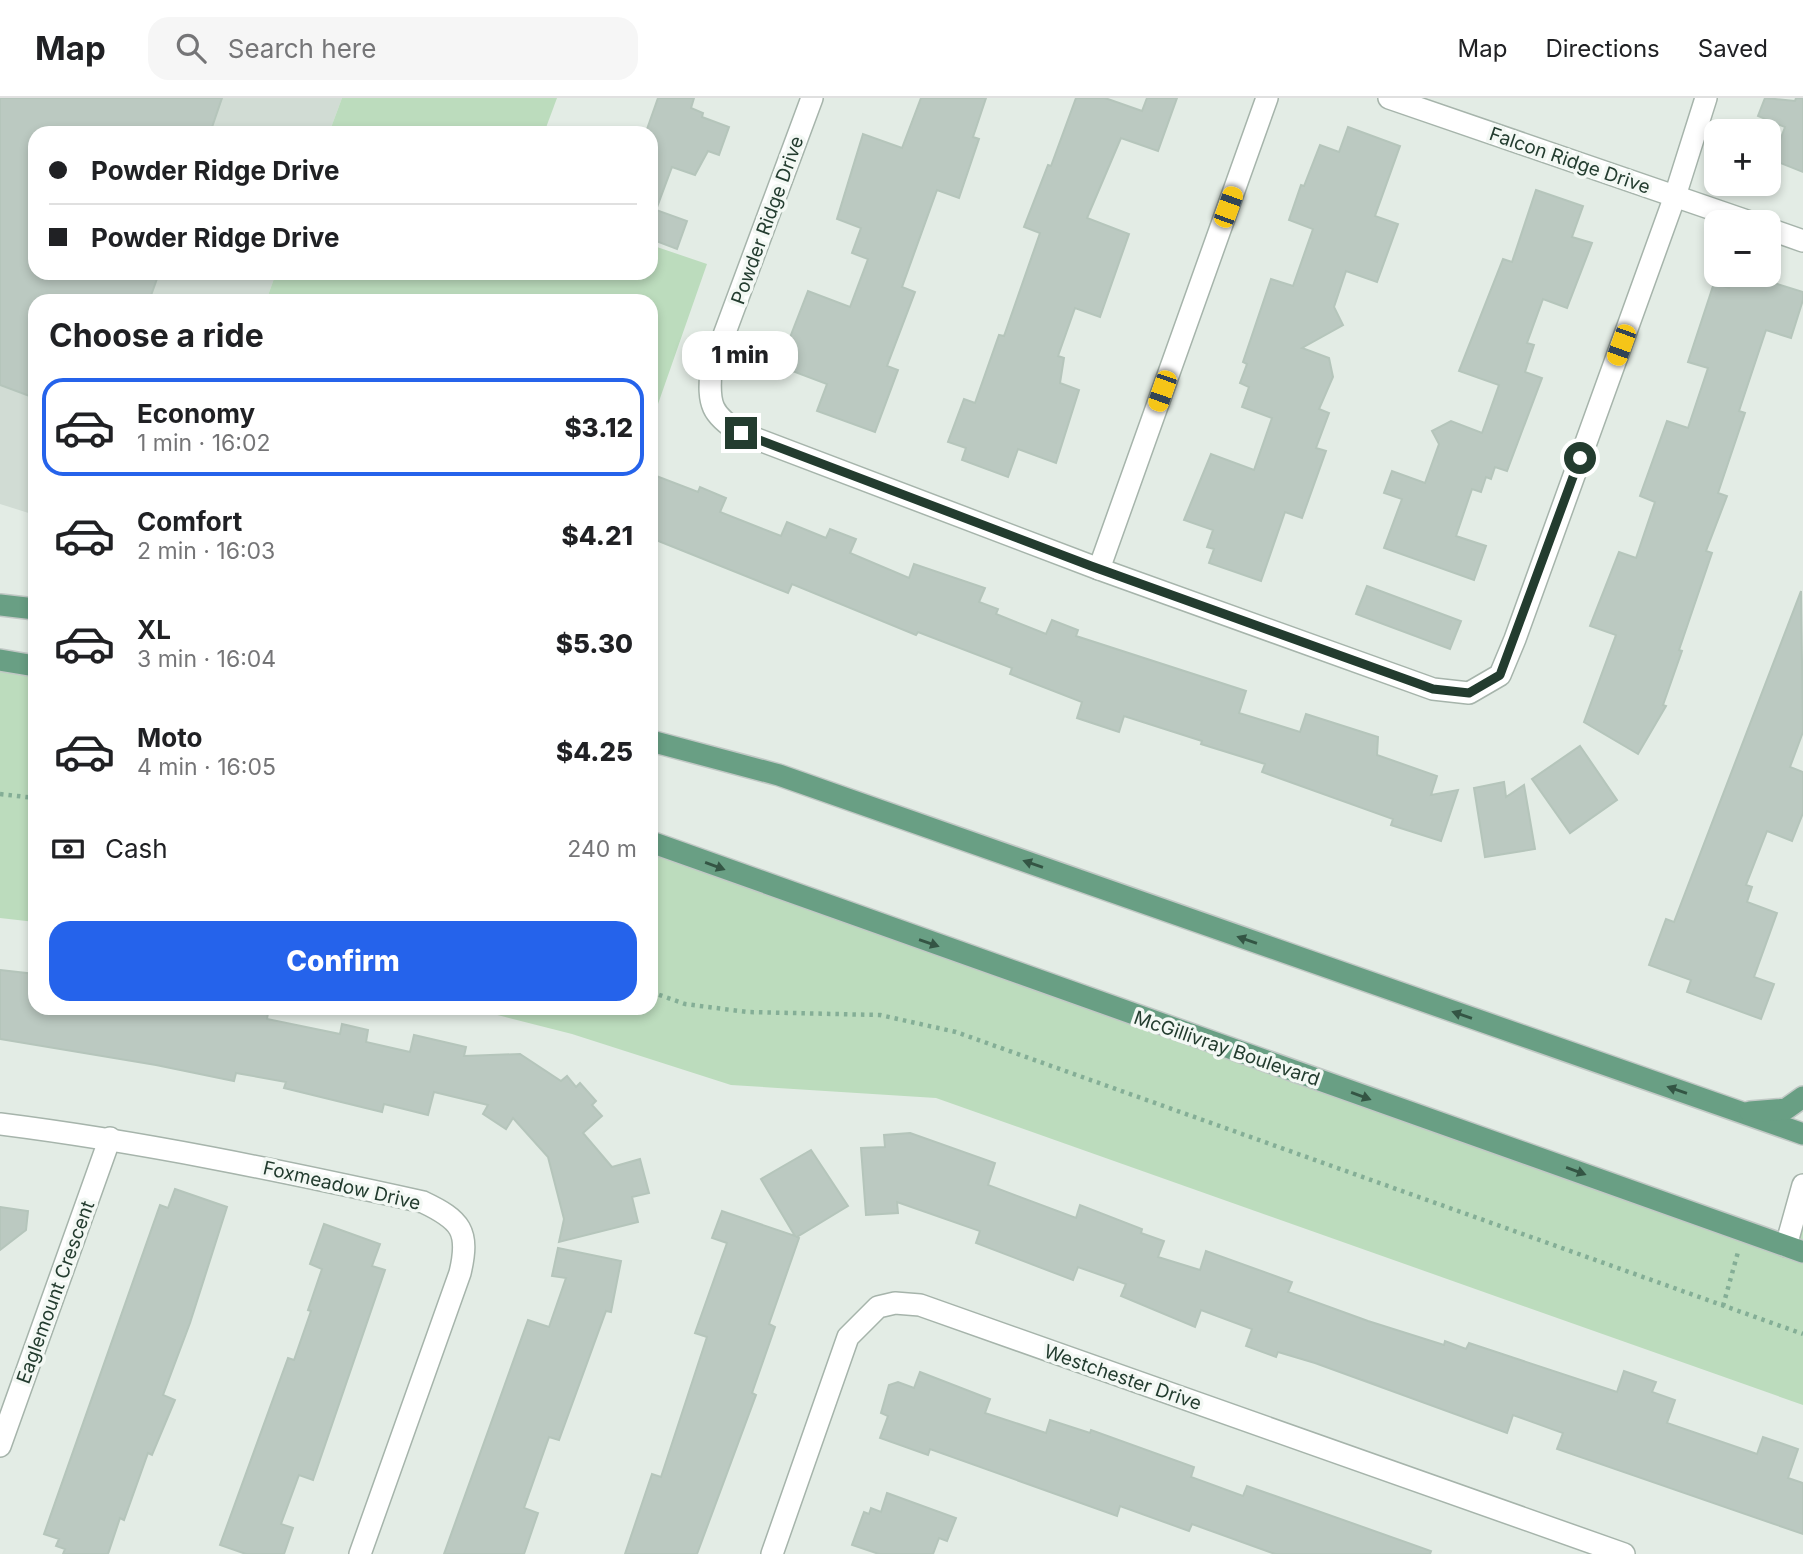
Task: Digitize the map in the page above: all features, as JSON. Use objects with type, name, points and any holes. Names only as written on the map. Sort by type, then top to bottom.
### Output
[{"type":"main road","points":[[0,605],[28,608]]},
{"type":"main road","points":[[0,660],[28,665]]},
{"type":"main road","points":[[658,743],[779,775],[1803,1134]]},
{"type":"main road","name":"McGillivray Boulevard","points":[[658,844],[1795,1249]]},
{"type":"main road","points":[[1741,1113],[1786,1109],[1803,1097]]},
{"type":"street","name":"Powder Ridge Drive","points":[[812,98],[711,370],[709,398],[721,420],[741,433],[1099,569],[1433,689],[1469,693],[1500,675],[1675,196],[1706,98]]},
{"type":"street","points":[[1099,569],[1267,98]]},
{"type":"street","name":"Falcon Ridge Drive","points":[[1389,98],[1715,210]]},
{"type":"street","points":[[1781,233],[1803,241]]},
{"type":"street","name":"Foxmeadow Drive","points":[[0,1124],[110,1138],[210,1156],[423,1202],[447,1214],[462,1229],[466,1249],[460,1273],[360,1554]]},
{"type":"street","name":"Eaglemount Crescent","points":[[0,1446],[110,1138]]},
{"type":"street","points":[[1795,1249],[1803,1185]]},
{"type":"street","name":"Westchester Drive","points":[[772,1554],[848,1337],[878,1307],[895,1303],[920,1305],[1624,1554]]},
{"type":"path","points":[[0,794],[28,797]]},
{"type":"path","points":[[658,994],[685,1004],[734,1011],[880,1015],[956,1032],[1803,1334]]},
{"type":"path","points":[[1723,1306],[1744,1231]]},
{"type":"shaded area","points":[[0,98],[342,98],[332,126],[28,126],[28,280],[274,280],[268,294],[28,294],[28,513],[0,504]]},
{"type":"green space","points":[[342,98],[557,98],[547,126],[332,126]]},
{"type":"green space","points":[[658,247],[707,264],[658,404],[658,294],[268,294],[274,280],[658,280]]},
{"type":"green space","points":[[0,660],[28,665],[28,921],[0,918]]},
{"type":"green space","points":[[658,844],[1786,1246],[1803,1185],[1803,1405],[936,1098],[731,1085],[572,1034],[497,1015],[658,1015]]},
{"type":"building","points":[[0,98],[222,98],[212,126],[28,126],[28,280],[156,280],[152,294],[28,294],[28,395],[0,385]]},
{"type":"building","points":[[658,98],[694,98],[691,108],[703,113],[702,117],[729,127],[719,155],[708,151],[695,175],[672,167],[658,205],[658,126],[648,126]]},
{"type":"building","points":[[921,98],[986,98],[973,137],[979,139],[959,198],[937,190],[902,287],[915,292],[887,366],[898,370],[875,432],[817,411],[827,384],[779,366],[808,291],[850,307],[868,259],[852,253],[861,228],[837,219],[863,134],[902,148]]},
{"type":"building","points":[[1076,98],[1105,98],[1142,111],[1147,98],[1177,98],[1158,151],[1121,138],[1087,218],[1129,234],[1100,317],[1075,308],[1058,356],[1064,358],[1060,383],[1079,390],[1056,463],[1018,449],[1008,477],[962,460],[966,448],[948,442],[964,399],[975,403],[999,335],[1004,336],[1040,233],[1024,227],[1048,165],[1051,166]]},
{"type":"building","points":[[1765,98],[1795,101],[1796,98],[1803,98],[1803,172],[1781,163],[1781,138],[1785,127],[1781,125],[1781,119],[1758,116]]},
{"type":"building","points":[[1348,127],[1400,146],[1375,216],[1398,224],[1377,282],[1346,271],[1334,307],[1343,325],[1302,348],[1329,358],[1333,377],[1319,409],[1329,413],[1316,448],[1326,451],[1302,518],[1285,512],[1261,581],[1209,563],[1214,549],[1207,547],[1213,530],[1184,520],[1211,454],[1254,470],[1272,418],[1242,407],[1249,387],[1240,383],[1247,364],[1243,362],[1271,279],[1293,286],[1313,229],[1289,220],[1301,185],[1304,186],[1320,145],[1339,152]]},
{"type":"building","points":[[1536,190],[1583,206],[1572,237],[1592,243],[1567,308],[1543,299],[1527,343],[1534,345],[1525,372],[1542,378],[1507,471],[1495,467],[1491,479],[1486,477],[1481,492],[1472,489],[1456,536],[1486,546],[1474,580],[1384,548],[1402,499],[1384,493],[1392,471],[1425,483],[1439,444],[1432,431],[1451,421],[1482,433],[1499,385],[1459,371],[1503,259],[1512,262]]},
{"type":"building","points":[[658,211],[687,221],[677,249],[658,242]]},
{"type":"building","points":[[1781,285],[1803,292],[1803,300],[1791,338],[1766,330],[1739,411],[1745,413],[1718,493],[1727,496],[1706,551],[1712,553],[1679,650],[1682,651],[1663,705],[1666,706],[1638,754],[1584,722],[1616,635],[1590,626],[1619,552],[1636,558],[1655,502],[1640,496],[1667,421],[1688,428],[1708,368],[1688,362],[1713,287]]},
{"type":"building","points":[[658,477],[698,492],[700,487],[726,498],[720,512],[781,536],[787,522],[826,538],[830,529],[856,539],[850,553],[909,578],[914,564],[985,588],[979,602],[998,609],[996,614],[1046,634],[1052,620],[1078,630],[1076,636],[1246,691],[1239,713],[1300,732],[1306,714],[1378,737],[1377,755],[1437,776],[1431,795],[1458,790],[1441,841],[1391,825],[1393,819],[1262,772],[1265,764],[1201,744],[1202,741],[1124,716],[1119,732],[1077,718],[1082,702],[1010,674],[1012,668],[918,632],[916,635],[792,584],[788,593],[658,541]]},
{"type":"building","points":[[1367,586],[1461,621],[1450,649],[1356,614]]},
{"type":"building","points":[[1801,591],[1803,732],[1790,767],[1803,772],[1803,813],[1792,841],[1767,831],[1746,885],[1752,887],[1747,902],[1777,913],[1754,977],[1774,984],[1761,1019],[1687,992],[1691,980],[1649,965],[1666,919],[1674,922]]},
{"type":"building","points":[[1580,746],[1617,800],[1570,833],[1532,779]]},
{"type":"building","points":[[1504,782],[1506,797],[1524,785],[1535,849],[1485,857],[1474,788]]},
{"type":"building","points":[[0,970],[28,973],[28,1015],[268,1015],[267,1019],[340,1034],[342,1024],[368,1030],[366,1042],[410,1052],[414,1035],[466,1047],[464,1056],[520,1054],[561,1081],[567,1076],[576,1087],[580,1083],[596,1101],[592,1105],[602,1116],[583,1133],[612,1167],[640,1159],[649,1193],[632,1197],[638,1222],[559,1242],[564,1219],[548,1157],[513,1118],[506,1129],[483,1114],[488,1105],[434,1092],[428,1115],[384,1104],[382,1112],[284,1088],[286,1082],[236,1073],[234,1081],[0,1039]]},
{"type":"building","points":[[910,1133],[995,1163],[988,1185],[1076,1218],[1080,1205],[1142,1229],[1141,1233],[1164,1241],[1158,1257],[1200,1270],[1206,1251],[1292,1282],[1288,1292],[1368,1321],[1444,1345],[1445,1341],[1466,1349],[1469,1343],[1617,1392],[1624,1371],[1656,1382],[1652,1392],[1675,1400],[1667,1423],[1757,1454],[1763,1437],[1798,1449],[1788,1478],[1803,1483],[1803,1534],[1557,1449],[1563,1433],[1513,1415],[1507,1433],[1315,1363],[1278,1352],[1276,1357],[1246,1346],[1252,1329],[1201,1310],[1195,1327],[1121,1296],[1126,1284],[1078,1267],[1073,1280],[976,1243],[980,1231],[897,1202],[898,1213],[866,1215],[861,1148],[885,1147],[884,1135]]},
{"type":"building","points":[[811,1150],[848,1206],[797,1237],[799,1238],[769,1324],[775,1327],[752,1393],[756,1395],[697,1554],[625,1554],[652,1474],[661,1477],[707,1337],[695,1333],[727,1243],[712,1238],[722,1211],[795,1236],[761,1179]]},
{"type":"building","points":[[175,1189],[227,1207],[190,1323],[163,1395],[175,1400],[152,1455],[148,1453],[124,1520],[120,1518],[108,1554],[63,1554],[65,1549],[56,1546],[59,1539],[44,1534],[160,1205],[168,1208]]},
{"type":"building","points":[[0,1207],[28,1211],[26,1230],[0,1250]]},
{"type":"building","points":[[324,1224],[380,1244],[372,1266],[385,1270],[313,1480],[299,1475],[281,1524],[293,1528],[284,1554],[246,1554],[220,1545],[288,1358],[294,1360],[311,1311],[308,1310],[322,1269],[310,1264]]},
{"type":"building","points":[[558,1248],[621,1261],[611,1312],[606,1311],[559,1440],[549,1437],[524,1508],[538,1513],[524,1554],[444,1554],[528,1320],[549,1327],[566,1278],[552,1276]]},
{"type":"building","points":[[920,1372],[990,1399],[985,1413],[1046,1433],[1050,1420],[1090,1433],[1091,1430],[1194,1467],[1191,1477],[1243,1496],[1247,1486],[1431,1551],[1430,1554],[1275,1554],[1192,1524],[1189,1531],[1120,1506],[1117,1516],[930,1449],[928,1455],[880,1438],[888,1416],[881,1413],[889,1385],[898,1382],[914,1388]]},
{"type":"building","points":[[887,1493],[956,1518],[947,1541],[939,1538],[933,1554],[879,1554],[852,1545],[864,1512],[869,1514],[871,1508],[881,1512]]},
{"type":"route","points":[[741,433],[1253,625],[1345,655],[1433,689],[1469,693],[1500,675],[1580,458]]}]
